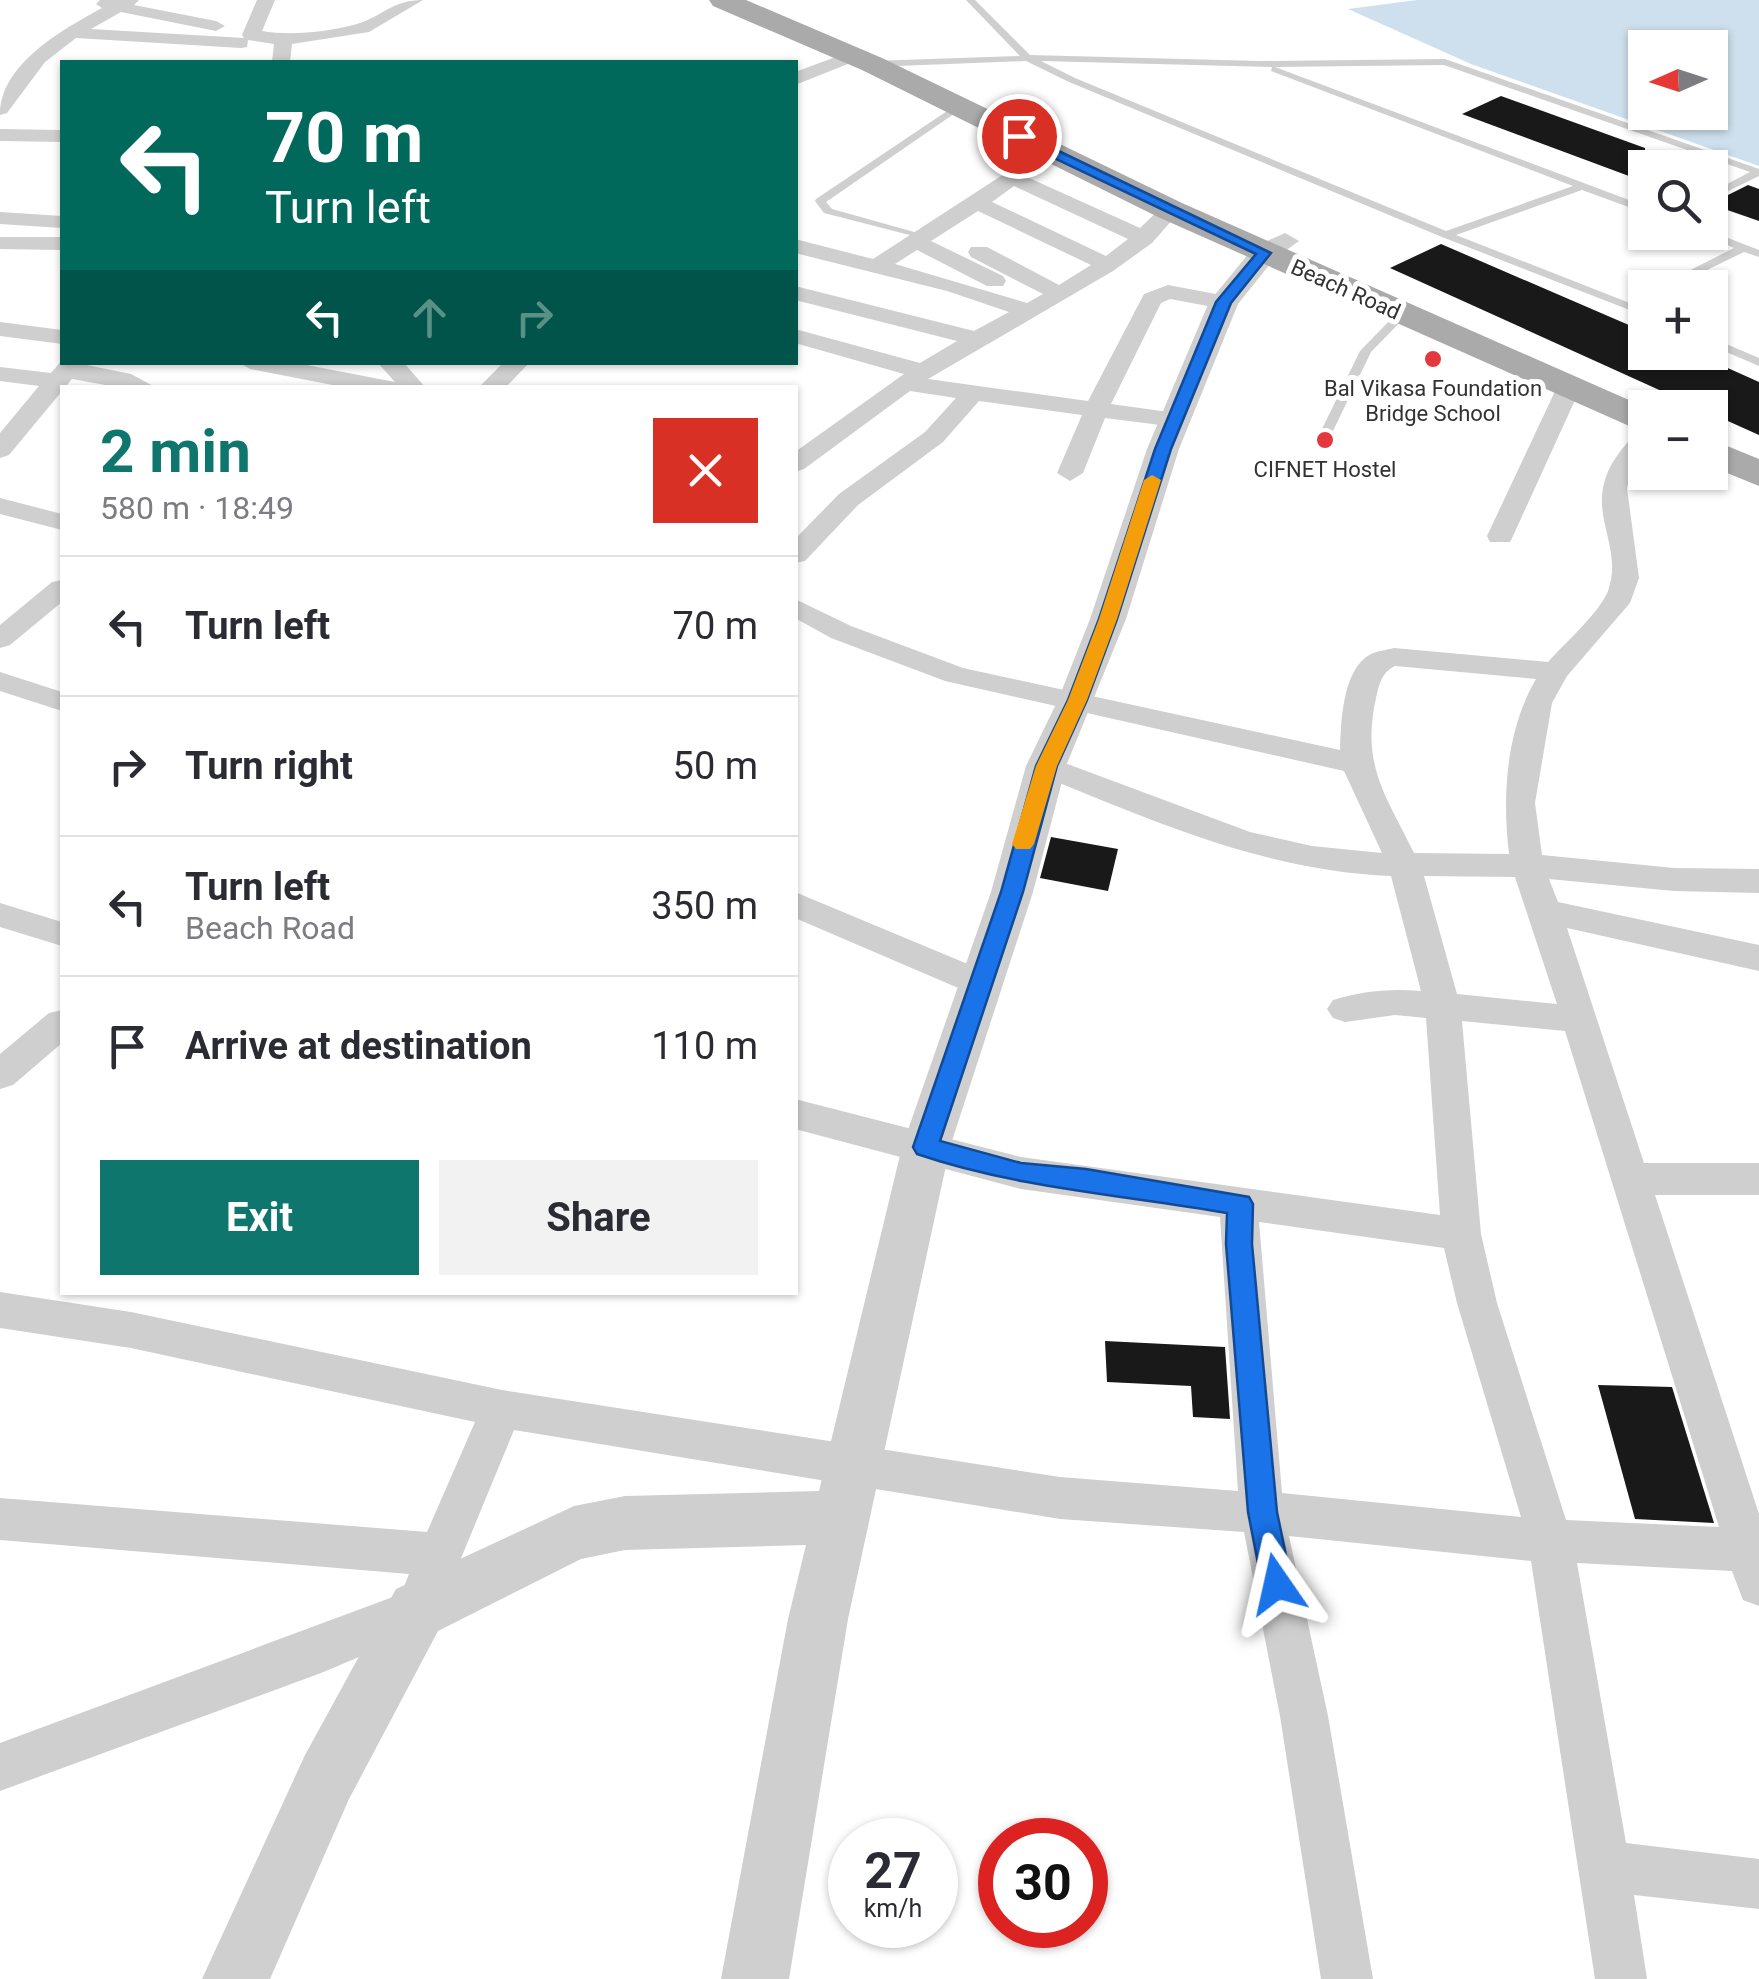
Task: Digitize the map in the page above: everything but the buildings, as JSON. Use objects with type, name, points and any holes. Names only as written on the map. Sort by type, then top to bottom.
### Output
[{"type":"main road","name":"Beach Road","points":[[723,0],[862,60],[1170,210],[1274,247],[1628,395]]},
{"type":"main road","name":"Beach Road","points":[[766,0],[918,61],[1402,314],[1628,413]]},
{"type":"main road","points":[[1728,438],[1759,452]]},
{"type":"main road","points":[[1728,459],[1759,474]]},
{"type":"street","points":[[88,0],[123,3],[246,39]]},
{"type":"street","points":[[229,60],[246,39],[266,0]]},
{"type":"street","points":[[72,32],[127,38],[284,40],[363,28],[414,0]]},
{"type":"street","points":[[0,110],[40,58],[72,32],[123,3]]},
{"type":"street","points":[[284,40],[284,60]]},
{"type":"street","points":[[798,78],[862,60]]},
{"type":"street","points":[[0,135],[60,136]]},
{"type":"street","points":[[880,265],[1005,184],[1049,150]]},
{"type":"street","points":[[1005,184],[1115,257]]},
{"type":"street","points":[[967,208],[1115,257]]},
{"type":"street","points":[[798,462],[976,339],[1043,303],[1115,257],[1170,210]]},
{"type":"street","points":[[0,218],[60,222]]},
{"type":"street","points":[[924,235],[1043,303]]},
{"type":"street","points":[[0,243],[60,244]]},
{"type":"street","points":[[798,247],[1043,303]]},
{"type":"street","points":[[755,1979],[845,1492],[926,1147],[1012,892],[1046,766],[1077,700],[1176,420],[1224,302],[1274,247]]},
{"type":"street","points":[[1070,474],[1095,412],[1152,299],[1168,292],[1224,302]]},
{"type":"street","points":[[798,293],[976,339]]},
{"type":"street","points":[[0,328],[60,336]]},
{"type":"street","points":[[798,337],[970,395],[1176,420]]},
{"type":"street","points":[[238,385],[255,365]]},
{"type":"street","points":[[262,365],[372,385]]},
{"type":"street","points":[[392,365],[411,385]]},
{"type":"street","points":[[493,385],[515,365]]},
{"type":"street","points":[[0,450],[66,371]]},
{"type":"street","points":[[0,374],[66,371],[122,378],[138,385]]},
{"type":"street","points":[[1500,536],[1568,387]]},
{"type":"street","points":[[798,552],[856,493],[962,412],[970,395]]},
{"type":"street","points":[[0,1767],[321,1650],[429,1583],[574,1533],[625,1522],[845,1492],[1060,1498],[1184,1510],[1262,1512],[1756,1562],[1629,1179],[1546,911],[1527,866],[1519,803],[1537,703],[1555,672],[1620,596],[1625,578],[1614,488],[1619,470],[1628,458]]},
{"type":"street","points":[[0,506],[60,521]]},
{"type":"street","points":[[0,639],[60,590]]},
{"type":"street","points":[[798,609],[912,662],[1356,764]]},
{"type":"street","points":[[1555,672],[1394,657],[1378,662],[1370,673],[1354,731],[1356,764],[1405,868],[1443,1008],[1461,1234],[1477,1303],[1550,1541],[1572,1656],[1621,1979]]},
{"type":"street","points":[[0,681],[60,701]]},
{"type":"street","points":[[1046,766],[1167,818],[1312,858],[1405,868],[1527,866],[1710,883],[1759,881]]},
{"type":"street","points":[[798,905],[982,984]]},
{"type":"street","points":[[1546,911],[1759,958]]},
{"type":"street","points":[[0,915],[60,933]]},
{"type":"street","points":[[1345,1009],[1395,1002],[1578,1019]]},
{"type":"street","points":[[0,1075],[60,1024]]},
{"type":"street","points":[[798,1115],[1021,1173],[1461,1234]]},
{"type":"street","points":[[1629,1179],[1759,1180]]},
{"type":"street","points":[[1240,1204],[1239,1244],[1262,1512],[1307,1732],[1347,1979]]},
{"type":"street","points":[[0,1310],[131,1330],[502,1409],[845,1492]]},
{"type":"street","points":[[236,1979],[327,1777],[429,1583],[502,1409]]},
{"type":"street","points":[[0,1519],[429,1583]]},
{"type":"street","points":[[1601,1866],[1759,1884]]},
{"type":"lane","points":[[970,0],[1028,58],[1088,87],[1446,236],[1628,306]]},
{"type":"lane","points":[[862,60],[1028,58],[1458,64],[1759,172]]},
{"type":"lane","points":[[1259,64],[1628,204]]},
{"type":"lane","points":[[924,235],[828,211],[820,201],[959,106]]},
{"type":"lane","points":[[1728,188],[1759,172]]},
{"type":"lane","points":[[1446,236],[1582,186]]},
{"type":"lane","points":[[1728,242],[1759,254]]},
{"type":"lane","points":[[1698,270],[1744,248]]},
{"type":"lane","points":[[1624,304],[1628,302]]},
{"type":"lane","points":[[1326,433],[1366,351],[1402,314]]},
{"type":"lane","points":[[1728,349],[1759,362]]},
{"type":"water","points":[[1417,0],[1759,0],[1759,166],[1728,155],[1728,150],[1714,150],[1657,130],[1728,130],[1728,30],[1628,30],[1628,120],[1471,64],[1348,9]]},
{"type":"slow traffic","points":[[1023,844],[1046,766],[1108,619],[1152,480]]},
{"type":"place","name":"Bal Vikasa Foundation Bridge School","points":[[1433,359]]},
{"type":"place","name":"CIFNET Hostel","points":[[1325,440]]},
{"type":"route","points":[[1019,136],[1264,253],[1224,302],[1163,449],[1108,619],[1046,766],[1012,892],[926,1147],[1021,1173],[1086,1179],[1240,1204],[1239,1244],[1262,1512],[1277,1584]]}]
